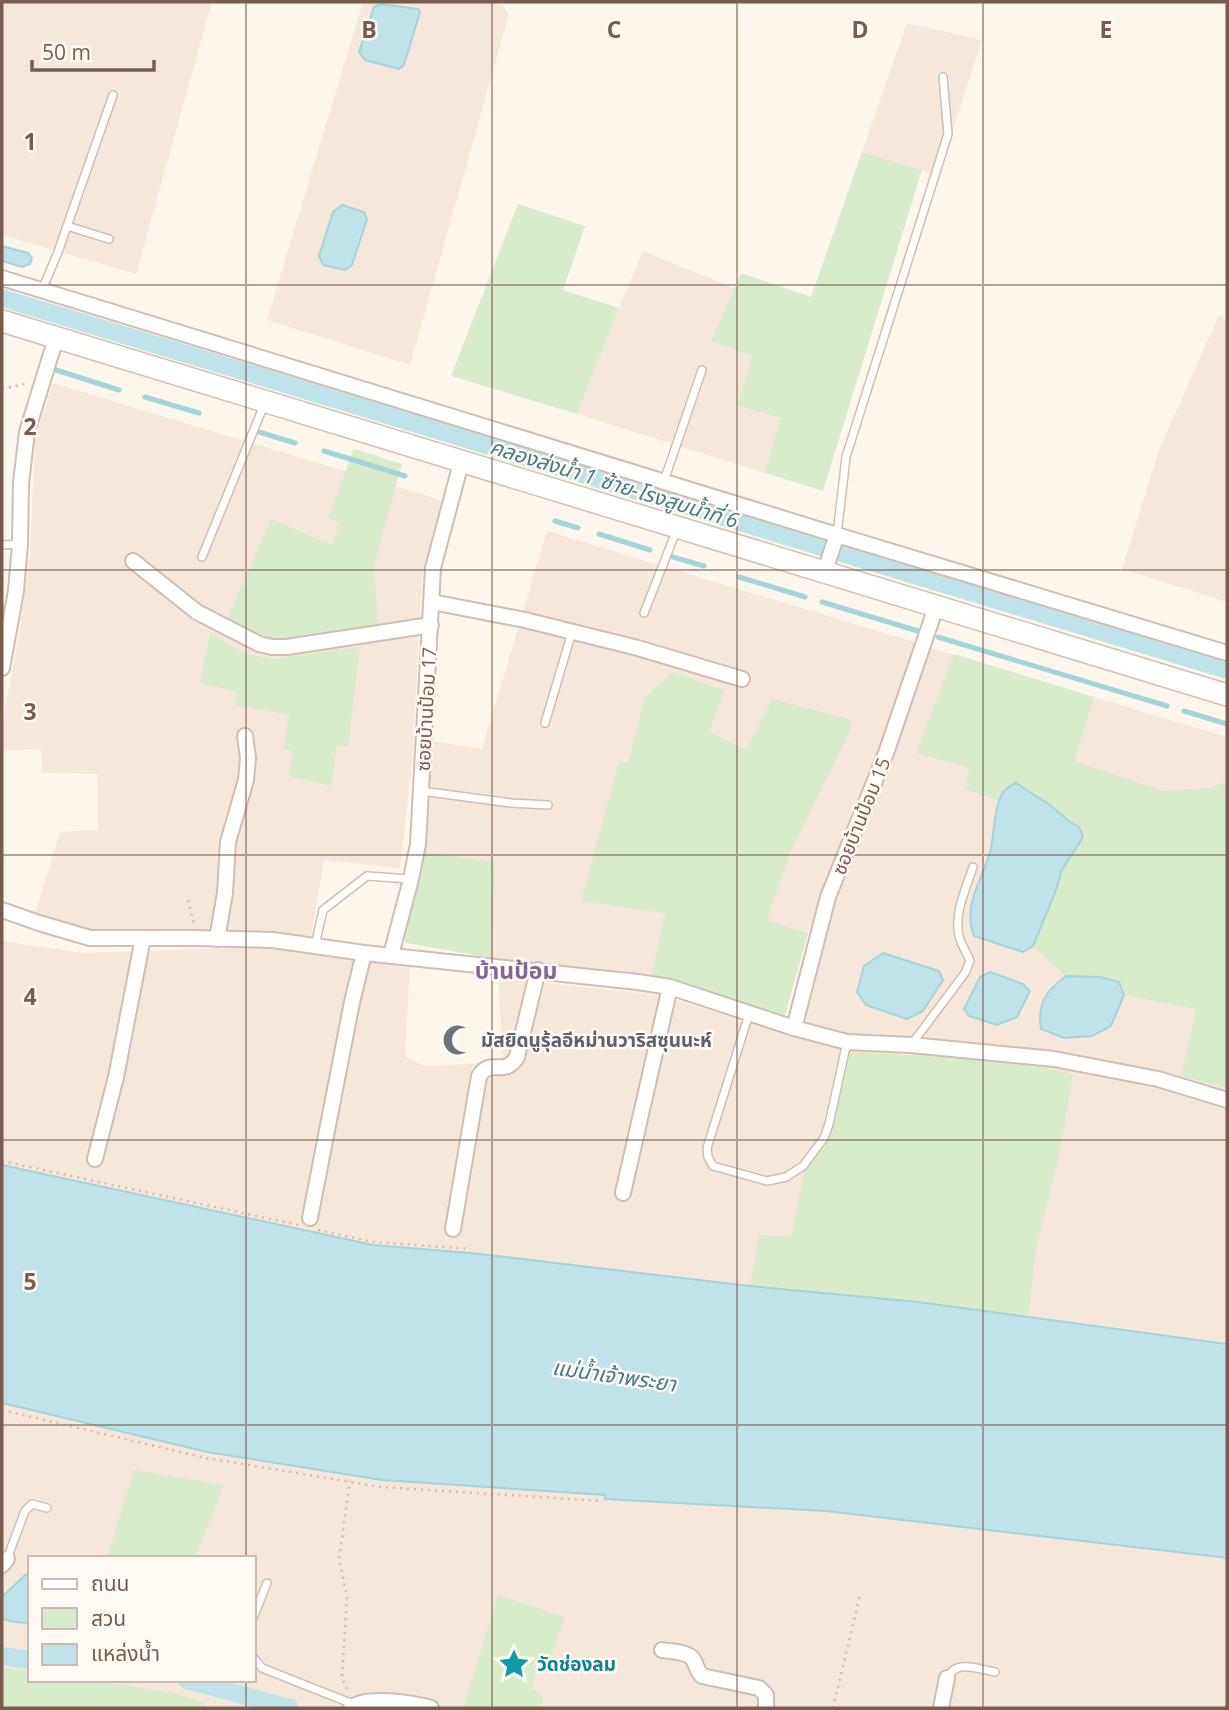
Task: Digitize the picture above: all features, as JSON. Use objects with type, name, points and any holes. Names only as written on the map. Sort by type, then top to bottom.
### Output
[{"type":"main road","points":[[2,321],[677,528],[827,568],[936,607],[1227,695]]},
{"type":"street","points":[[2,278],[664,481],[835,540],[1227,653]]},
{"type":"street","points":[[2,668],[16,591],[21,483],[27,432],[56,338]]},
{"type":"street","name":"ซอยบ้านป้อม 17","points":[[391,955],[418,844],[433,568],[461,463]]},
{"type":"street","points":[[827,568],[835,540]]},
{"type":"street","points":[[133,561],[197,612],[259,644],[272,647],[431,625]]},
{"type":"street","points":[[432,603],[525,620],[638,648],[742,679]]},
{"type":"street","name":"ซอยบ้านป้อม 15","points":[[794,1028],[828,897],[886,753],[936,607]]},
{"type":"street","points":[[217,939],[225,892],[228,842],[246,780],[248,758],[245,736]]},
{"type":"street","points":[[2,910],[90,938],[197,937],[273,940],[364,953],[538,970],[670,987],[794,1028],[847,1042],[911,1045],[1054,1059],[1158,1079],[1227,1100]]},
{"type":"street","points":[[95,1159],[121,1052],[142,938]]},
{"type":"street","points":[[310,1218],[364,953]]},
{"type":"street","points":[[453,1230],[479,1076],[487,1067],[507,1068],[517,1058],[538,970]]},
{"type":"street","points":[[624,1193],[670,987]]},
{"type":"street","points":[[662,1650],[690,1654],[702,1676],[759,1688],[766,1695],[766,1708]]},
{"type":"street","points":[[941,1708],[947,1678]]},
{"type":"street","points":[[353,1706],[365,1701],[380,1701],[431,1708]]},
{"type":"lane","points":[[835,540],[846,457],[948,134],[943,77]]},
{"type":"lane","points":[[42,290],[113,95]]},
{"type":"lane","points":[[67,226],[109,239]]},
{"type":"lane","points":[[664,481],[702,370]]},
{"type":"lane","points":[[202,557],[266,401]]},
{"type":"lane","points":[[644,613],[677,528]]},
{"type":"lane","points":[[2,545],[20,544]]},
{"type":"lane","points":[[545,723],[572,632]]},
{"type":"lane","points":[[421,792],[548,805]]},
{"type":"lane","points":[[911,1045],[965,973],[970,961],[959,940],[957,926],[958,910],[973,867]]},
{"type":"lane","points":[[315,946],[323,909],[366,876],[411,879]]},
{"type":"lane","points":[[750,1013],[707,1148],[713,1166],[767,1181],[786,1177],[803,1166],[824,1138],[829,1124],[847,1042]]},
{"type":"lane","points":[[4,1562],[24,1511],[32,1504],[47,1508]]},
{"type":"lane","points":[[256,1611],[267,1583]]},
{"type":"lane","points":[[256,1660],[262,1668],[353,1706]]},
{"type":"lane","points":[[947,1678],[951,1670],[959,1666],[995,1672]]},
{"type":"path","points":[[2,389],[42,380]]},
{"type":"path","points":[[188,900],[197,937]]},
{"type":"path","points":[[2,1161],[373,1242],[471,1249]]},
{"type":"path","points":[[2,1410],[206,1458],[381,1487],[602,1501]]},
{"type":"path","points":[[350,1481],[340,1559],[346,1597],[342,1678],[353,1706]]},
{"type":"path","points":[[833,1708],[860,1595]]},
{"type":"shaded area","points":[[2,2],[212,2],[136,274],[2,235]]},
{"type":"shaded area","points":[[363,2],[483,2],[502,5],[509,14],[410,365],[267,320]]},
{"type":"shaded area","points":[[907,23],[982,40],[938,175],[862,152]]},
{"type":"shaded area","points":[[643,251],[734,288],[712,340],[753,356],[780,418],[765,473],[577,414]]},
{"type":"shaded area","points":[[1219,315],[1227,321],[1227,602],[1122,569],[1159,450]]},
{"type":"shaded area","points":[[53,383],[441,500],[422,577],[412,765],[400,868],[324,860],[311,936],[239,931],[94,931],[35,914],[60,832],[98,830],[97,774],[42,773],[41,749],[2,751],[2,727],[30,554],[35,439]]},
{"type":"shaded area","points":[[547,531],[914,642],[878,757],[808,934],[784,1018],[651,978],[492,958],[494,862],[425,852],[432,741],[482,749]]},
{"type":"shaded area","points":[[928,647],[1227,737],[1227,1344],[918,1302],[750,1286],[471,1253],[373,1245],[2,1165],[2,941],[82,953],[265,947],[342,954],[410,966],[405,1056],[424,1066],[503,1062],[498,978],[658,995],[796,1036],[833,901]]},
{"type":"shaded area","points":[[2,1403],[207,1452],[381,1480],[606,1495],[606,1499],[826,1511],[1227,1558],[1227,1708],[2,1708]]},
{"type":"green space","points":[[862,152],[922,170],[823,491],[765,473],[780,418],[737,405],[753,356],[711,341],[741,273],[811,297]]},
{"type":"green space","points":[[518,204],[585,226],[563,290],[619,308],[577,414],[451,376]]},
{"type":"green space","points":[[354,449],[402,464],[374,565],[378,632],[271,646],[224,626],[271,519],[332,545],[340,523],[328,518]]},
{"type":"green space","points":[[210,633],[246,654],[273,659],[360,647],[348,747],[337,745],[331,786],[288,776],[293,752],[284,749],[289,715],[235,705],[237,692],[200,683]]},
{"type":"green space","points":[[954,654],[1094,697],[1074,761],[1163,791],[1210,788],[1227,781],[1227,1088],[1181,1076],[1196,1009],[1124,995],[1119,982],[1101,977],[1066,976],[1033,946],[1062,870],[1073,853],[1079,827],[1050,805],[1006,788],[999,801],[964,789],[969,768],[916,753]]},
{"type":"green space","points":[[672,672],[725,691],[709,731],[746,750],[772,699],[849,719],[852,727],[791,850],[767,920],[808,934],[784,1018],[651,978],[665,913],[581,901],[619,762],[628,763],[645,697]]},
{"type":"green space","points":[[425,852],[495,862],[492,958],[406,943],[403,935]]},
{"type":"green space","points":[[852,1053],[991,1061],[1073,1074],[1061,1147],[1036,1250],[1028,1317],[918,1302],[750,1286],[759,1235],[791,1237],[804,1172],[826,1146],[843,1059]]},
{"type":"green space","points":[[134,1470],[224,1485],[196,1556],[108,1556]]},
{"type":"green space","points":[[498,1595],[565,1617],[551,1656],[540,1654],[532,1687],[543,1698],[540,1708],[463,1708]]},
{"type":"green space","points":[[2,1667],[28,1671],[28,1682],[104,1682],[174,1693],[206,1703],[205,1708],[2,1708]]},
{"type":"water","points":[[380,4],[418,9],[420,12],[404,65],[399,69],[365,60],[359,52],[374,7]]},
{"type":"water","points":[[342,205],[364,212],[367,219],[352,265],[345,270],[323,265],[319,256],[333,212]]},
{"type":"water","points":[[2,246],[28,253],[32,258],[30,264],[22,267],[2,261]]},
{"type":"water","points":[[1016,783],[1079,827],[1083,837],[1062,870],[1033,946],[1023,952],[974,936],[970,914],[974,893],[990,852],[999,802],[1006,789]]},
{"type":"water","points":[[883,953],[939,971],[943,980],[923,1011],[907,1019],[866,1005],[857,992],[864,966]]},
{"type":"water","points":[[990,972],[1023,984],[1030,991],[1017,1017],[997,1025],[969,1016],[964,1009],[980,977]]},
{"type":"water","points":[[1066,976],[1100,977],[1119,982],[1124,995],[1111,1026],[1092,1036],[1064,1038],[1041,1029],[1040,1012],[1044,998]]},
{"type":"water","name":"แม่น้ำเจ้าพระยา","points":[[2,1165],[373,1245],[471,1253],[750,1286],[918,1302],[1227,1344],[1227,1558],[826,1511],[605,1499],[605,1495],[382,1480],[207,1452],[2,1403]]},
{"type":"water","points":[[28,1574],[28,1623],[2,1618],[2,1597]]},
{"type":"waterway","name":"คลองส่งน้ำ 1 ซ้าย-โรงสูบน้ำที่ 6","points":[[2,298],[1227,670]]},
{"type":"waterway","points":[[56,370],[119,390]]},
{"type":"waterway","points":[[145,397],[199,413]]},
{"type":"waterway","points":[[259,432],[295,443]]},
{"type":"waterway","points":[[324,451],[405,476]]},
{"type":"waterway","points":[[555,521],[578,528]]},
{"type":"waterway","points":[[599,534],[650,550]]},
{"type":"waterway","points":[[673,557],[704,566]]},
{"type":"waterway","points":[[739,577],[805,597]]},
{"type":"waterway","points":[[822,602],[918,631]]},
{"type":"waterway","points":[[938,637],[1167,706]]},
{"type":"waterway","points":[[1184,711],[1227,724]]},
{"type":"waterway","points":[[2,1656],[28,1660]]},
{"type":"waterway","points":[[194,1682],[290,1708]]},
{"type":"place","name":"มัสยิดนูรุ้ลอีหม่านวาริสซุนนะห์","points":[[458,1040]]},
{"type":"place","name":"วัดช่องลม","points":[[514,1664]]},
{"type":"district","name":"บ้านป้อม","points":[[516,971]]}]
